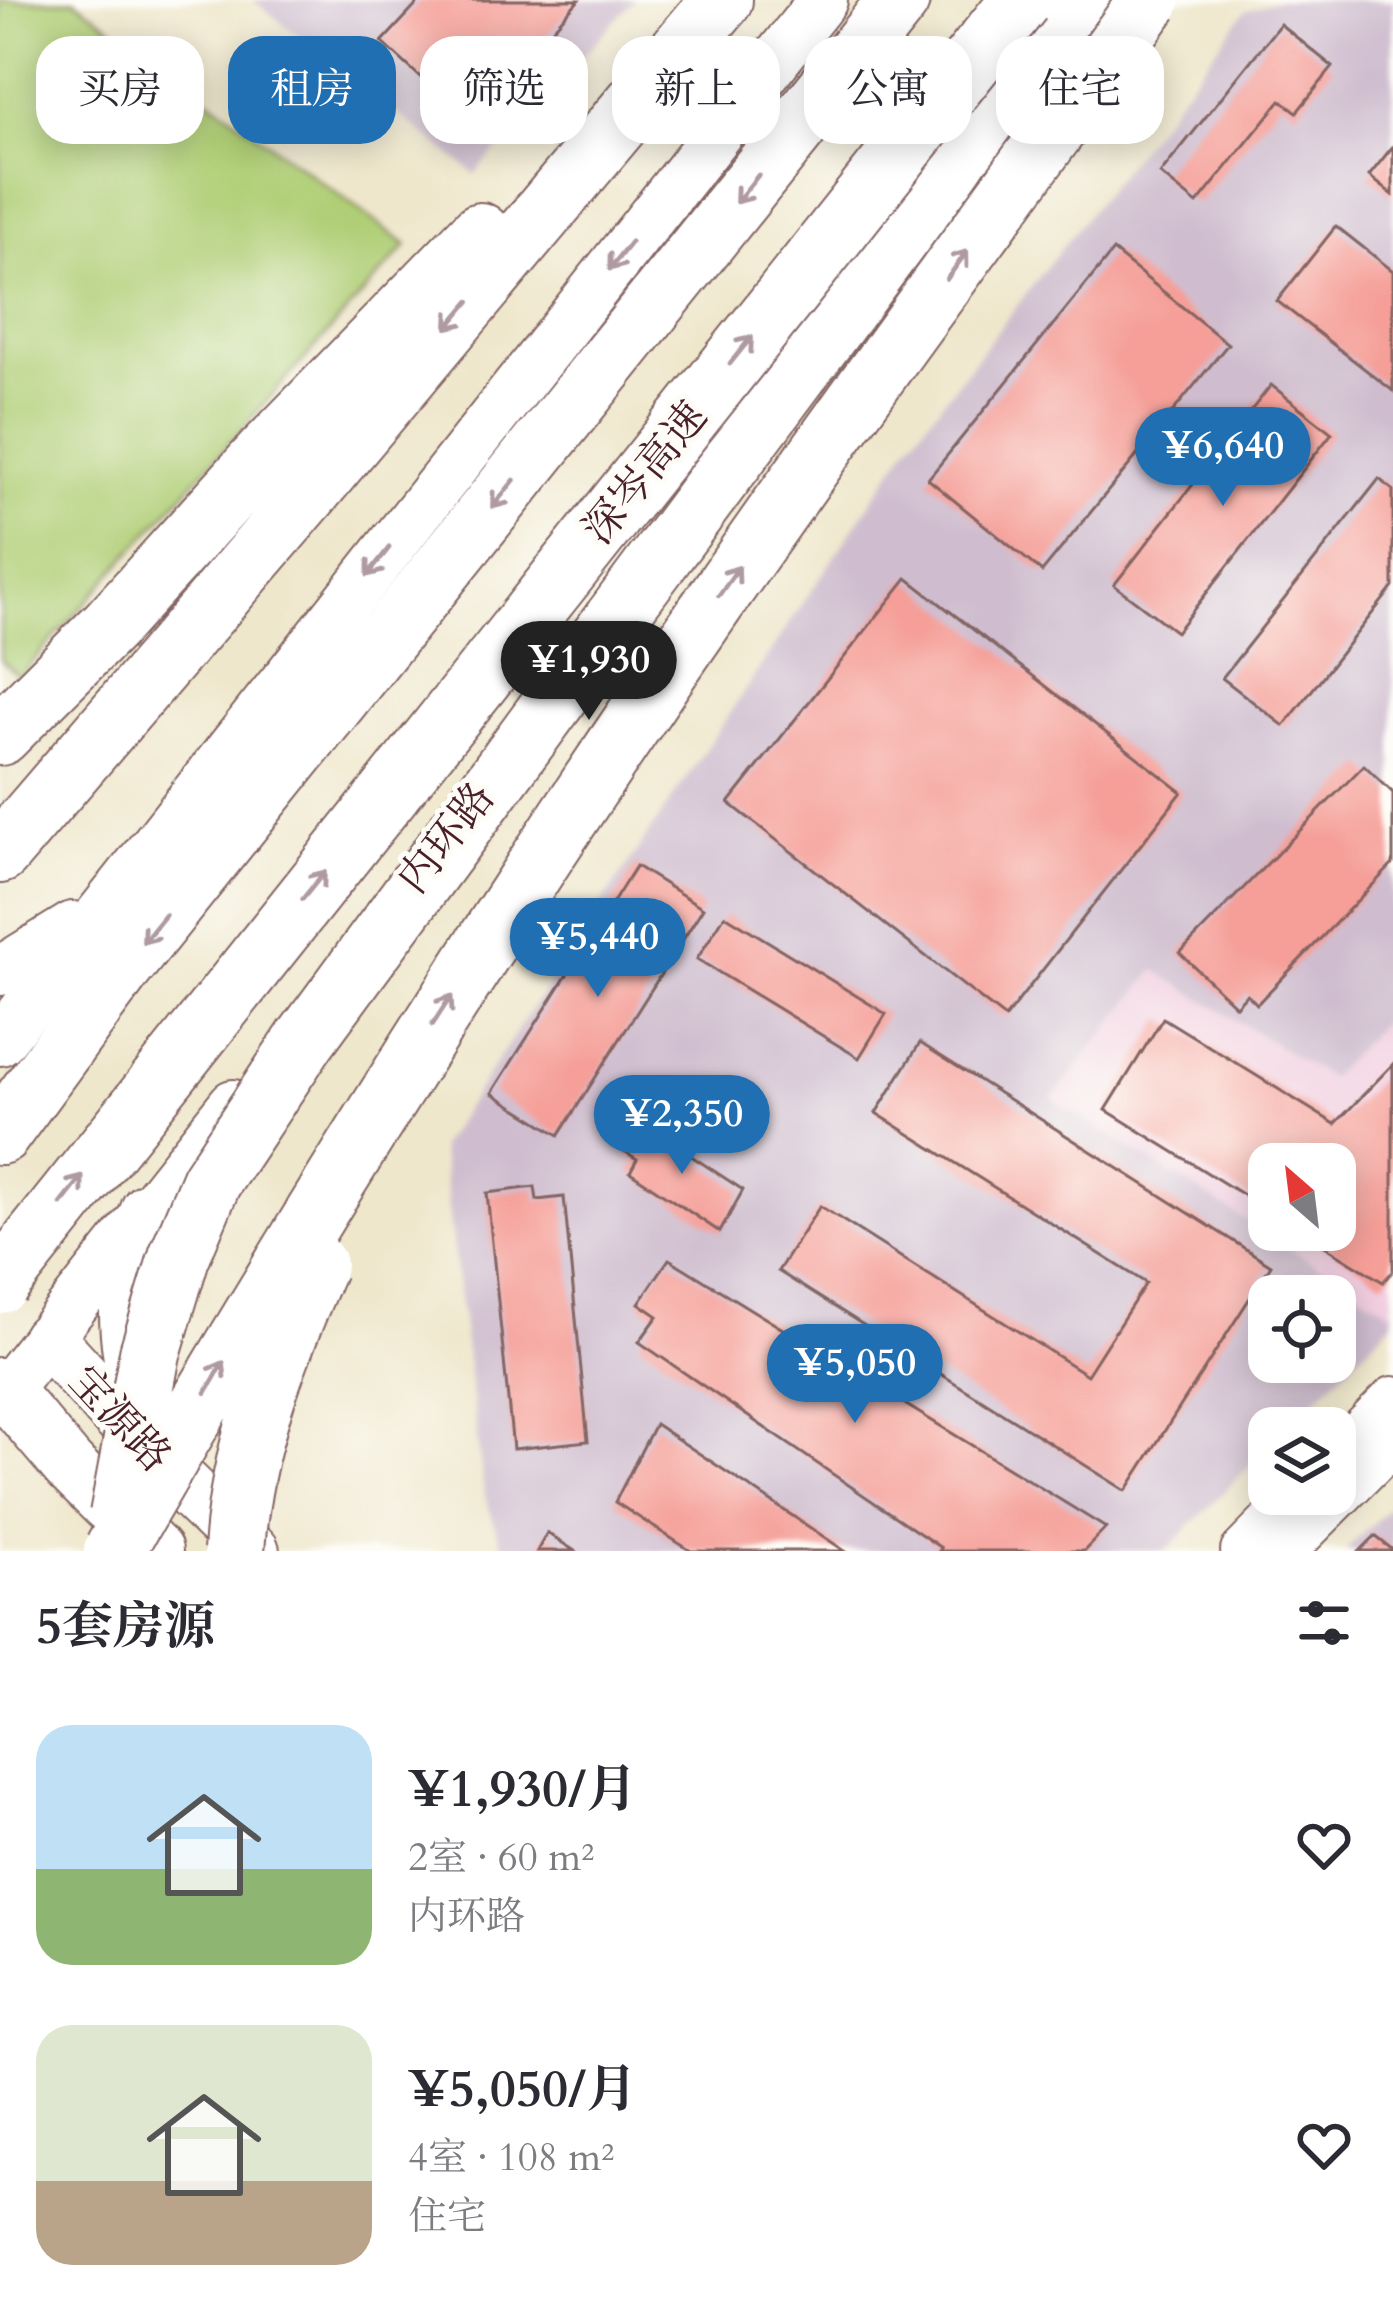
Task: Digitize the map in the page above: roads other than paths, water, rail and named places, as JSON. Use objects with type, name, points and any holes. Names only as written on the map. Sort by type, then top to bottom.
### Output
[{"type":"highway","points":[[0,735],[110,626],[266,453],[705,0]]},
{"type":"highway","points":[[0,853],[314,488],[722,0]]},
{"type":"highway","points":[[0,1134],[121,969],[899,0]]},
{"type":"highway","name":"深岑高速","points":[[0,1279],[1021,0]]},
{"type":"highway","points":[[114,1551],[150,1353],[179,1257],[211,1181],[305,1040],[947,173],[1060,0]]},
{"type":"highway","points":[[114,1551],[396,1080],[718,597],[1150,0]]},
{"type":"highway","points":[[234,1551],[244,1464],[265,1394],[291,1322],[396,1080]]},
{"type":"main road","points":[[0,1041],[824,0]]},
{"type":"main road","name":"内环路","points":[[3,1389],[50,1340],[148,1210],[1109,0]]},
{"type":"main road","points":[[0,970],[50,942],[115,894]]},
{"type":"main road","points":[[148,1210],[127,1286],[125,1327],[144,1414],[167,1469]]},
{"type":"main road","name":"宝源路","points":[[0,1279],[167,1469],[252,1551]]},
{"type":"main road","name":"宝源路","points":[[3,1389],[69,1466],[155,1551]]},
{"type":"street","points":[[1356,1436],[1393,1398]]},
{"type":"street","points":[[1285,1551],[1393,1443]]},
{"type":"street","points":[[1242,1551],[1277,1515]]}]
